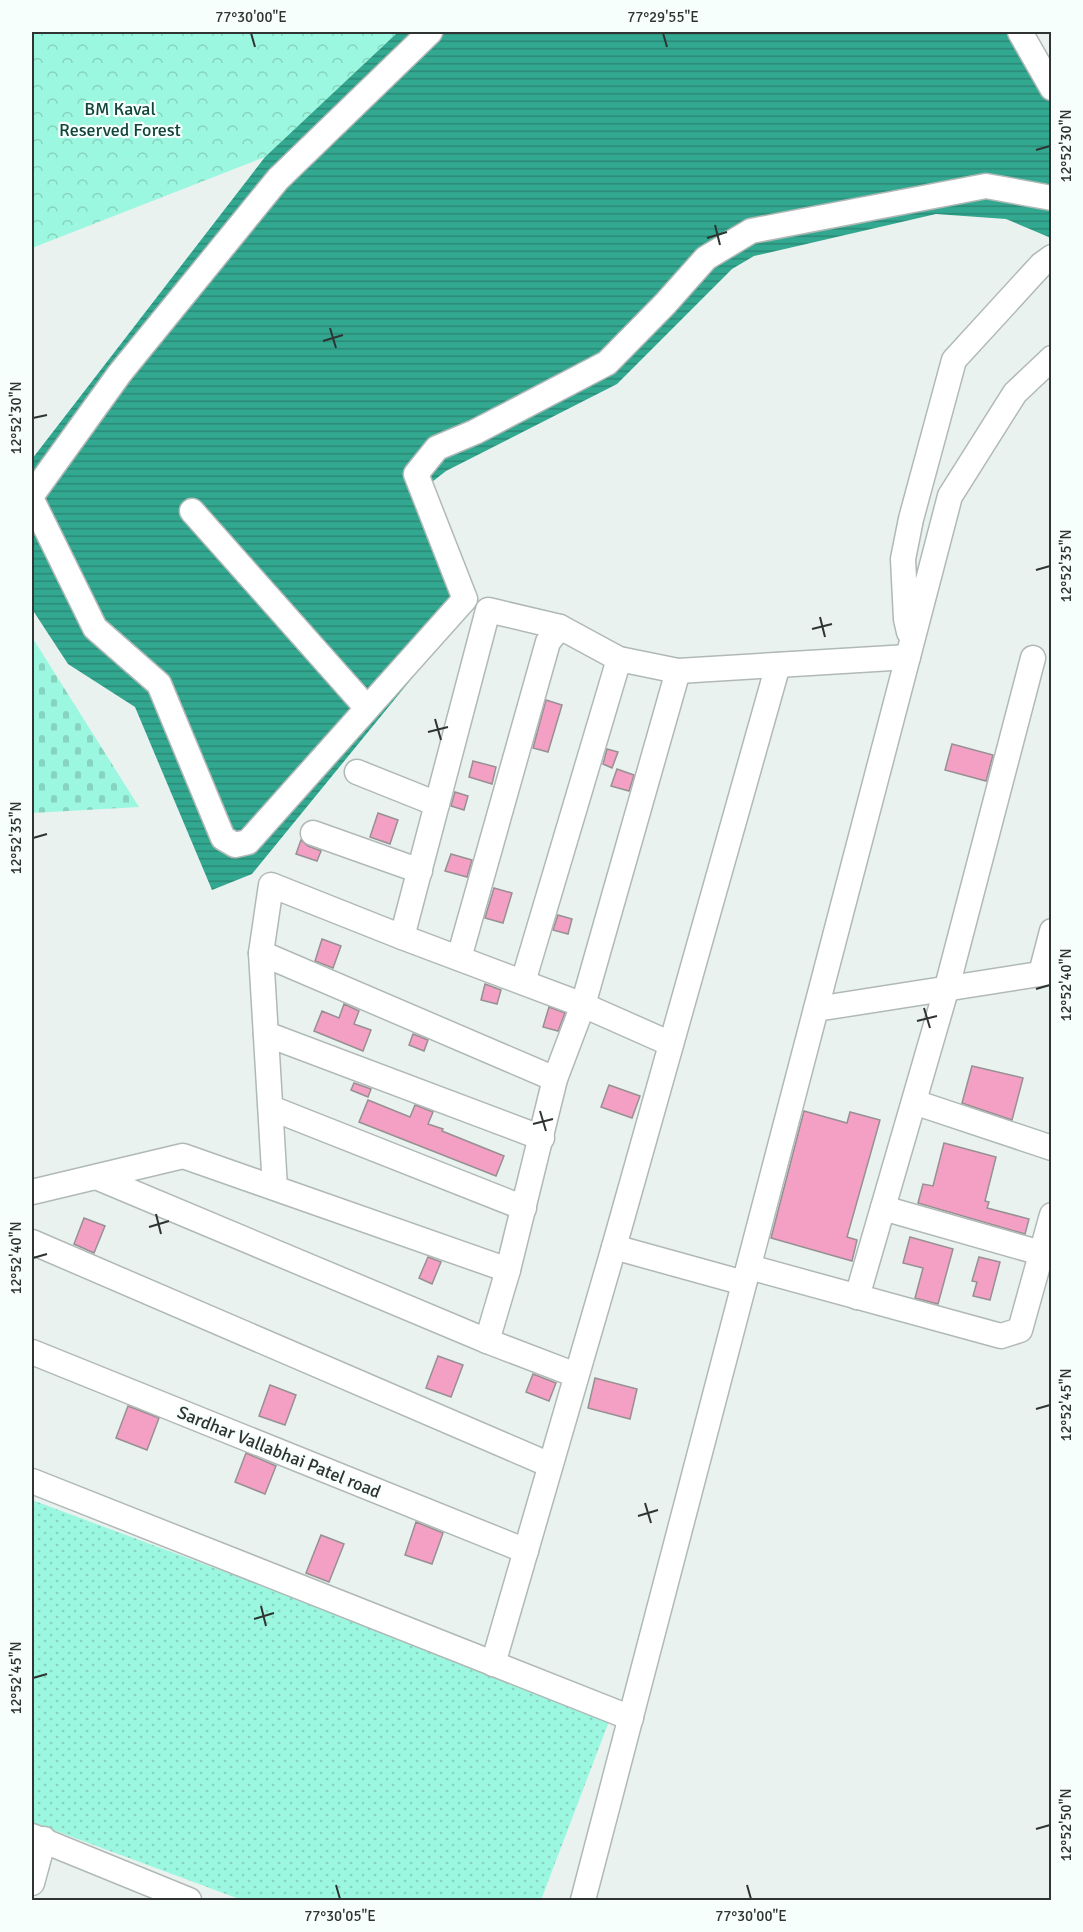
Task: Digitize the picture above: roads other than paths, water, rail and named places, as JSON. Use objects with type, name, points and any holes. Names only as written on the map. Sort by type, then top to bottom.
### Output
[{"type":"street","points":[[32,495],[120,373],[278,179],[430,32]]},
{"type":"street","points":[[1020,32],[1052,88]]},
{"type":"street","points":[[32,500],[95,628],[159,684],[223,838],[235,845],[248,842],[465,598],[416,474],[437,448],[475,432],[607,363],[706,258],[751,231],[986,186],[1052,198]]},
{"type":"street","points":[[910,650],[903,559],[911,519],[954,360],[1041,265],[1052,257]]},
{"type":"street","points":[[583,1900],[950,496],[1015,393],[1052,358]]},
{"type":"street","points":[[192,511],[367,708]]},
{"type":"street","points":[[402,937],[488,610],[560,627],[619,659],[678,671],[778,665],[910,650]]},
{"type":"street","points":[[459,958],[548,642],[560,627]]},
{"type":"street","points":[[857,1297],[948,987],[1033,658]]},
{"type":"street","points":[[523,982],[619,659]]},
{"type":"street","points":[[493,1664],[614,1247],[778,665]]},
{"type":"street","points":[[487,1341],[508,1270],[555,1079],[584,1005],[678,671]]},
{"type":"street","points":[[357,772],[437,804]]},
{"type":"street","points":[[313,833],[420,871]]},
{"type":"street","points":[[274,1188],[261,953],[271,885],[584,1005],[671,1044]]},
{"type":"street","points":[[816,1009],[1046,972],[1052,931]]},
{"type":"street","points":[[261,953],[555,1079]]},
{"type":"street","points":[[266,1034],[542,1138]]},
{"type":"street","points":[[914,1102],[1052,1148]]},
{"type":"street","points":[[271,1108],[524,1208]]},
{"type":"street","points":[[32,1192],[183,1156],[508,1270]]},
{"type":"street","points":[[96,1177],[487,1341],[576,1375]]},
{"type":"street","points":[[883,1208],[1041,1252]]},
{"type":"street","points":[[614,1247],[857,1297],[1001,1336],[1020,1330],[1052,1215]]},
{"type":"street","points":[[32,1242],[550,1465]]},
{"type":"street","name":"Sardhar Vallabhai Patel road","points":[[32,1352],[526,1551]]},
{"type":"street","points":[[32,1480],[631,1718]]},
{"type":"street","points":[[32,1882],[38,1838],[137,1890],[189,1900]]},
{"type":"park label","name":"BM Kaval Reserved Forest","points":[[120,119]]}]
